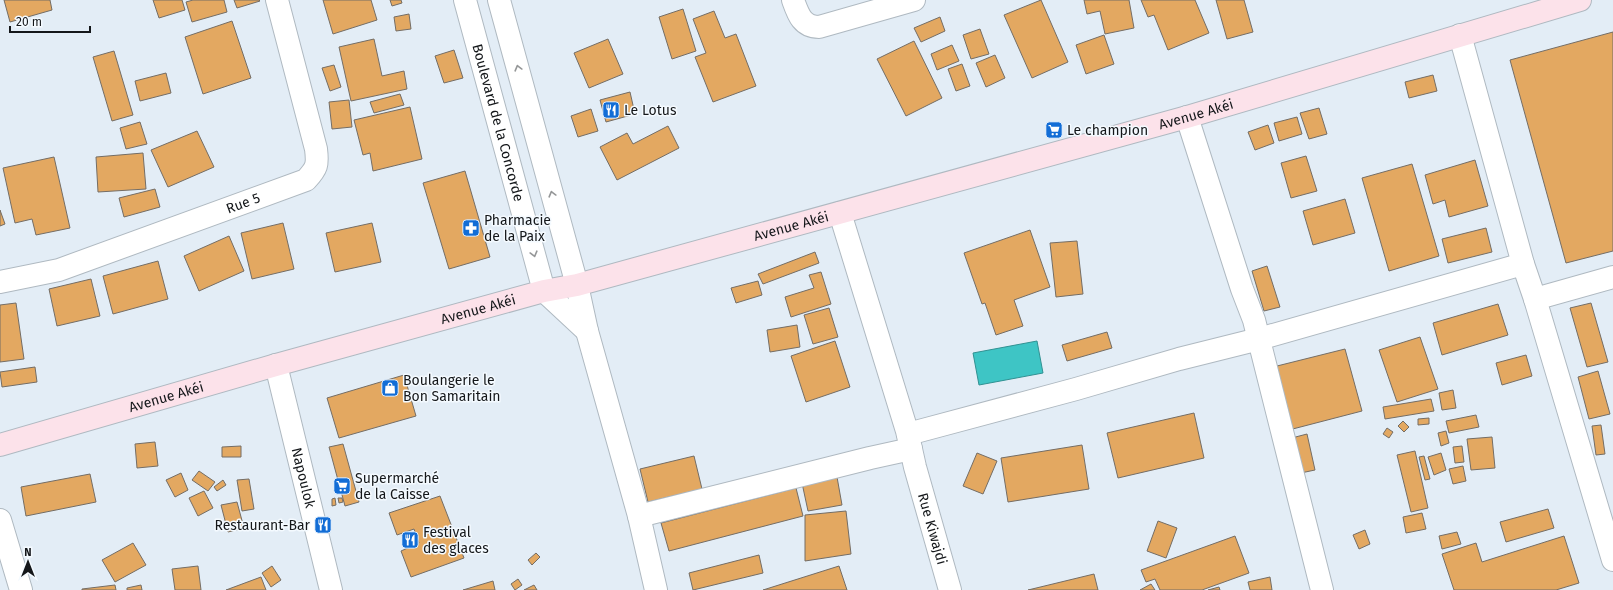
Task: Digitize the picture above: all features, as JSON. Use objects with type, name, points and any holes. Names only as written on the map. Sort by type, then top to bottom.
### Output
[{"type":"main road","name":"Avenue Akéi","points":[[0,445],[276,365],[544,291],[577,285],[840,214],[1187,117],[1580,0]]},
{"type":"street","name":"Rue 5","points":[[0,282],[59,270],[306,180],[315,171],[317,162],[316,149],[278,0]]},
{"type":"street","name":"Boulevard de la Concorde","points":[[465,0],[544,291]]},
{"type":"street","points":[[499,0],[577,285],[587,331],[639,516],[656,590]]},
{"type":"street","points":[[794,0],[800,16],[810,27],[818,27],[914,0]]},
{"type":"street","points":[[1460,35],[1523,264],[1535,299],[1613,560]]},
{"type":"street","points":[[1187,117],[1242,289],[1254,320],[1322,590]]},
{"type":"street","name":"Rue Kiwajdi","points":[[840,214],[911,450],[950,590]]},
{"type":"street","points":[[639,516],[870,458],[911,450],[1076,389],[1523,264]]},
{"type":"street","points":[[1535,299],[1613,277]]},
{"type":"street","points":[[544,291],[587,331]]},
{"type":"street","name":"Napoulok","points":[[276,365],[331,590]]},
{"type":"street","points":[[0,520],[21,590]]},
{"type":"water","points":[[1037,341],[1043,373],[979,385],[973,353]]},
{"type":"building","points":[[4,0],[50,0],[52,10],[10,22]]},
{"type":"building","points":[[153,0],[182,0],[185,10],[159,18]]},
{"type":"building","points":[[193,0],[224,0],[227,12],[192,22],[186,2]]},
{"type":"building","points":[[234,0],[259,0],[260,1],[237,8]]},
{"type":"building","points":[[323,0],[371,0],[377,20],[333,34]]},
{"type":"building","points":[[390,0],[401,0],[402,3],[392,6]]},
{"type":"building","points":[[1041,0],[1068,62],[1032,78],[1004,15]]},
{"type":"building","points":[[1084,0],[1129,0],[1134,28],[1105,34],[1100,11],[1087,14]]},
{"type":"building","points":[[1141,0],[1195,0],[1209,33],[1168,50],[1154,15],[1148,17]]},
{"type":"building","points":[[1216,0],[1244,0],[1253,32],[1227,39]]},
{"type":"building","points":[[683,9],[696,51],[672,59],[659,17]]},
{"type":"building","points":[[714,11],[725,38],[736,34],[756,86],[713,102],[695,57],[706,53],[693,19]]},
{"type":"building","points":[[409,14],[411,29],[396,31],[394,17]]},
{"type":"building","points":[[940,17],[945,31],[921,42],[914,28]]},
{"type":"building","points":[[232,21],[251,78],[203,94],[185,37]]},
{"type":"building","points":[[980,29],[989,54],[971,59],[963,35]]},
{"type":"building","points":[[1613,32],[1613,251],[1566,263],[1510,60]]},
{"type":"building","points":[[1104,35],[1114,64],[1086,74],[1076,45]]},
{"type":"building","points":[[374,39],[382,76],[404,71],[407,89],[351,101],[339,47]]},
{"type":"building","points":[[608,39],[623,74],[589,88],[574,53]]},
{"type":"building","points":[[914,41],[942,98],[906,116],[877,59]]},
{"type":"building","points":[[952,45],[959,61],[937,70],[931,54]]},
{"type":"building","points":[[454,50],[463,78],[444,83],[435,56]]},
{"type":"building","points":[[114,51],[133,115],[112,121],[93,57]]},
{"type":"building","points":[[995,55],[1005,78],[986,87],[976,63]]},
{"type":"building","points":[[962,64],[970,86],[956,91],[948,69]]},
{"type":"building","points":[[334,65],[341,87],[330,91],[322,68]]},
{"type":"building","points":[[166,73],[171,93],[140,101],[135,81]]},
{"type":"building","points":[[1433,75],[1437,91],[1409,98],[1405,82]]},
{"type":"building","points":[[630,92],[635,114],[606,122],[600,100]]},
{"type":"building","points":[[400,94],[404,105],[374,113],[370,102]]},
{"type":"building","points":[[349,100],[352,127],[332,129],[329,102]]},
{"type":"building","points":[[410,107],[422,159],[373,171],[370,153],[363,155],[354,120]]},
{"type":"building","points":[[1319,108],[1327,134],[1309,139],[1300,113]]},
{"type":"building","points":[[591,109],[598,131],[578,137],[571,116]]},
{"type":"building","points":[[1297,117],[1302,134],[1279,141],[1274,123]]},
{"type":"building","points":[[140,122],[147,144],[126,149],[120,128]]},
{"type":"building","points":[[1268,125],[1274,143],[1255,150],[1248,132]]},
{"type":"building","points":[[668,126],[679,148],[617,180],[600,147],[627,133],[633,144]]},
{"type":"building","points":[[197,131],[214,167],[168,187],[151,150]]},
{"type":"building","points":[[143,153],[146,189],[98,192],[96,157]]},
{"type":"building","points":[[1306,156],[1317,191],[1291,198],[1281,163]]},
{"type":"building","points":[[54,157],[70,228],[36,235],[32,219],[15,223],[3,168]]},
{"type":"building","points":[[1475,160],[1488,206],[1449,217],[1445,200],[1433,204],[1425,175]]},
{"type":"building","points":[[1412,164],[1439,256],[1389,271],[1362,178]]},
{"type":"building","points":[[465,171],[490,257],[449,269],[423,183]]},
{"type":"building","points":[[155,189],[160,207],[124,217],[119,198]]},
{"type":"building","points":[[1345,199],[1355,233],[1313,245],[1303,211]]},
{"type":"building","points":[[0,210],[5,224],[0,226]]},
{"type":"building","points":[[283,223],[294,269],[252,279],[241,233]]},
{"type":"building","points":[[372,223],[381,262],[335,272],[326,233]]},
{"type":"building","points":[[1486,228],[1492,252],[1448,263],[1442,239]]},
{"type":"building","points":[[1030,230],[1050,287],[1014,300],[1023,326],[996,335],[985,303],[982,304],[964,253]]},
{"type":"building","points":[[229,236],[244,271],[199,291],[184,256]]},
{"type":"building","points":[[1077,241],[1083,294],[1056,297],[1050,243]]},
{"type":"building","points":[[815,252],[819,263],[763,284],[758,274]]},
{"type":"building","points":[[158,261],[168,299],[113,314],[103,276]]},
{"type":"building","points":[[1267,266],[1280,307],[1264,311],[1252,271]]},
{"type":"building","points":[[821,272],[831,304],[791,317],[785,297],[814,288],[809,275]]},
{"type":"building","points":[[91,279],[100,316],[57,326],[49,289]]},
{"type":"building","points":[[758,281],[762,295],[736,303],[731,288]]},
{"type":"building","points":[[16,303],[24,359],[0,362],[0,305]]},
{"type":"building","points":[[1591,303],[1608,362],[1587,367],[1570,308]]},
{"type":"building","points":[[1498,304],[1508,335],[1442,355],[1433,323]]},
{"type":"building","points":[[829,308],[838,337],[813,344],[804,315]]},
{"type":"building","points":[[797,325],[800,347],[770,352],[767,330]]},
{"type":"building","points":[[1107,332],[1112,348],[1067,361],[1062,345]]},
{"type":"building","points":[[1420,337],[1438,389],[1397,402],[1379,350]]},
{"type":"building","points":[[835,341],[850,387],[806,402],[791,356]]},
{"type":"building","points":[[1345,349],[1362,411],[1285,431],[1269,368]]},
{"type":"building","points":[[1526,355],[1532,376],[1502,385],[1496,363]]},
{"type":"building","points":[[35,367],[37,382],[2,387],[0,372]]},
{"type":"building","points":[[1598,371],[1610,414],[1589,419],[1578,377]]},
{"type":"building","points":[[404,375],[416,416],[339,438],[327,398]]},
{"type":"building","points":[[1453,390],[1456,408],[1442,410],[1439,393]]},
{"type":"building","points":[[1431,399],[1434,411],[1385,419],[1383,407]]},
{"type":"building","points":[[1194,413],[1204,458],[1118,478],[1107,433]]},
{"type":"building","points":[[1476,415],[1479,427],[1449,433],[1446,421]]},
{"type":"building","points":[[1429,418],[1429,424],[1418,425],[1418,419]]},
{"type":"building","points":[[1403,421],[1409,427],[1404,432],[1398,426]]},
{"type":"building","points":[[1601,425],[1605,454],[1596,455],[1592,426]]},
{"type":"building","points":[[1387,428],[1393,432],[1389,438],[1383,434]]},
{"type":"building","points":[[1446,431],[1449,443],[1441,446],[1438,433]]},
{"type":"building","points":[[1307,434],[1315,470],[1296,474],[1288,439]]},
{"type":"building","points":[[1492,437],[1495,468],[1471,470],[1467,439]]},
{"type":"building","points":[[155,442],[158,466],[137,468],[135,444]]},
{"type":"building","points":[[343,444],[359,502],[345,506],[329,447]]},
{"type":"building","points":[[1082,445],[1089,489],[1008,502],[1001,458]]},
{"type":"building","points":[[241,446],[241,457],[222,457],[222,447]]},
{"type":"building","points":[[1462,446],[1464,462],[1455,463],[1453,447]]},
{"type":"building","points":[[1415,451],[1428,508],[1411,512],[1397,455]]},
{"type":"building","points":[[977,453],[997,461],[983,494],[963,486]]},
{"type":"building","points":[[1441,453],[1446,470],[1434,475],[1428,457]]},
{"type":"building","points":[[694,456],[702,489],[648,502],[640,469]]},
{"type":"building","points":[[1424,456],[1430,479],[1425,480],[1419,457]]},
{"type":"building","points":[[1463,466],[1466,481],[1453,484],[1449,469]]},
{"type":"building","points":[[199,471],[215,482],[208,491],[192,480]]},
{"type":"building","points":[[181,473],[188,490],[175,497],[166,480]]},
{"type":"building","points":[[90,474],[96,502],[26,516],[21,487]]},
{"type":"building","points":[[837,477],[842,505],[808,511],[802,483]]},
{"type":"building","points":[[249,479],[254,509],[242,511],[237,480]]},
{"type":"building","points":[[223,480],[226,485],[217,491],[214,487]]},
{"type":"building","points":[[796,488],[803,516],[669,551],[661,523]]},
{"type":"building","points":[[204,491],[213,508],[198,516],[189,498]]},
{"type":"building","points":[[440,496],[464,558],[411,577],[401,551],[419,543],[414,529],[397,535],[389,513]]},
{"type":"building","points":[[335,498],[336,505],[332,506],[332,499]]},
{"type":"building","points":[[338,498],[342,498],[343,502],[339,503]]},
{"type":"building","points":[[237,502],[244,528],[228,532],[221,505]]},
{"type":"building","points":[[1548,509],[1554,528],[1506,542],[1500,522]]},
{"type":"building","points":[[846,511],[851,554],[805,561],[805,515]]},
{"type":"building","points":[[1422,513],[1426,529],[1406,533],[1403,517]]},
{"type":"building","points":[[1158,521],[1177,528],[1166,558],[1147,551]]},
{"type":"building","points":[[1365,530],[1370,544],[1359,549],[1353,535]]},
{"type":"building","points":[[1457,532],[1461,544],[1442,549],[1439,536]]},
{"type":"building","points":[[1235,536],[1249,573],[1202,590],[1160,590],[1155,579],[1146,582],[1141,570]]},
{"type":"building","points":[[1564,536],[1579,583],[1556,590],[1454,590],[1442,554],[1476,543],[1482,562]]},
{"type":"building","points":[[133,543],[146,565],[115,582],[102,560]]},
{"type":"building","points":[[536,553],[540,557],[532,565],[528,560]]},
{"type":"building","points":[[759,555],[763,573],[693,590],[689,573]]},
{"type":"building","points":[[198,566],[201,590],[175,590],[172,569]]},
{"type":"building","points":[[272,566],[281,580],[271,587],[262,573]]},
{"type":"building","points":[[839,566],[847,590],[763,590]]},
{"type":"building","points":[[1094,574],[1098,590],[1028,590]]},
{"type":"building","points":[[261,577],[266,590],[226,590]]},
{"type":"building","points":[[1270,577],[1272,590],[1250,590],[1248,582]]},
{"type":"building","points":[[518,579],[522,585],[515,590],[511,584]]},
{"type":"building","points":[[493,581],[495,590],[463,590]]},
{"type":"building","points":[[1151,584],[1155,590],[1140,590]]},
{"type":"building","points":[[115,585],[116,590],[82,590],[82,589]]},
{"type":"building","points":[[141,585],[142,590],[127,590],[127,588]]},
{"type":"building","points":[[534,585],[537,590],[524,590]]},
{"type":"building","points":[[1219,587],[1220,590],[1208,590]]},
{"type":"place","name":"Le Lotus","points":[[611,110]]},
{"type":"place","name":"Le champion","points":[[1054,130]]},
{"type":"place","name":"Pharmacie de la Paix","points":[[471,228]]},
{"type":"place","name":"Boulangerie le Bon Samaritain","points":[[390,388]]},
{"type":"place","name":"Supermarché de la Caisse","points":[[342,486]]},
{"type":"place","name":"Restaurant-Bar","points":[[323,525]]},
{"type":"place","name":"Festival des glaces","points":[[410,540]]}]
